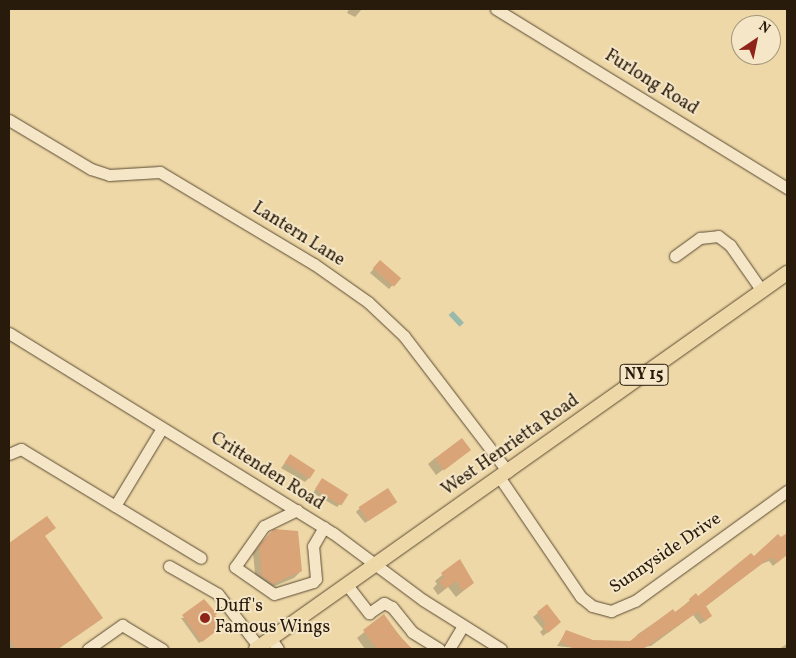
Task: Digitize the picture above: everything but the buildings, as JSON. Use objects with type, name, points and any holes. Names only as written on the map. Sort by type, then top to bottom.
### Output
[{"type":"main road","name":"West Henrietta Road","points":[[266,646],[374,565],[504,475],[787,273]]},
{"type":"street","name":"Furlong Road","points":[[496,9],[787,188]]},
{"type":"street","name":"Lantern Lane","points":[[9,120],[91,168],[109,174],[160,172],[314,264],[368,302],[404,336],[504,475]]},
{"type":"street","points":[[675,256],[700,238],[718,236],[730,246],[762,291]]},
{"type":"street","name":"Crittenden Road","points":[[9,333],[324,527],[374,565],[463,626],[501,649]]},
{"type":"street","points":[[115,506],[162,428]]},
{"type":"street","points":[[9,454],[21,449],[201,558]]},
{"type":"street","name":"Sunnyside Drive","points":[[504,475],[581,597],[592,606],[611,611],[635,601],[787,491]]},
{"type":"street","points":[[297,510],[264,526],[235,567],[274,594],[313,582],[316,578],[313,546],[324,527]]},
{"type":"street","points":[[169,566],[218,594],[266,646]]},
{"type":"street","points":[[347,585],[368,614],[384,603],[392,607],[412,632],[439,649]]},
{"type":"street","points":[[88,649],[122,625],[162,649]]},
{"type":"street","points":[[449,649],[463,626]]},
{"type":"shaded area","points":[[453,311],[464,323],[460,327],[449,315]]},
{"type":"place","name":"Duff's Famous Wings","points":[[205,618]]}]
